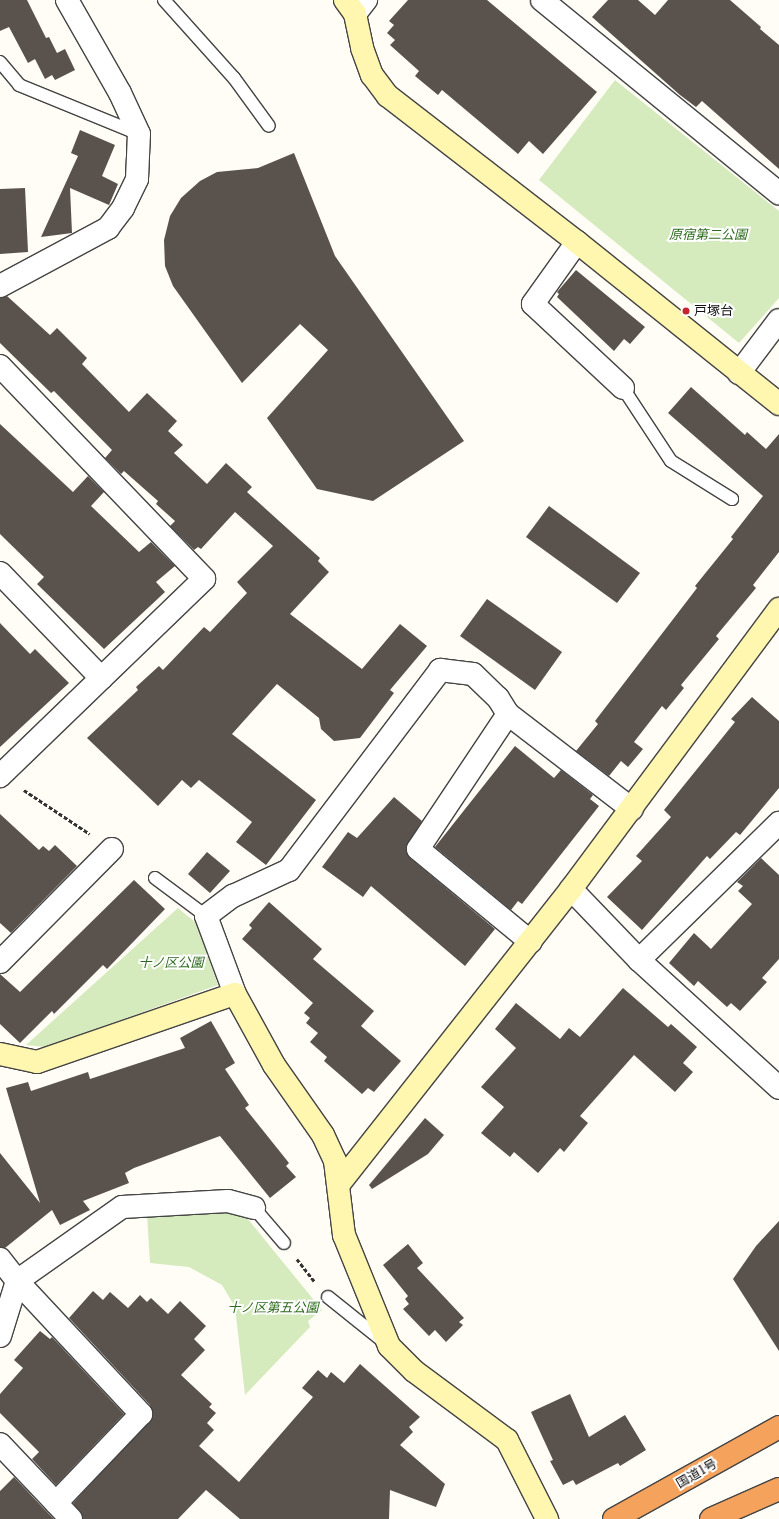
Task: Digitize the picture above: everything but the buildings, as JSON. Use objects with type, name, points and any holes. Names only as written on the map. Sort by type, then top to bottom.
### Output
[{"type":"highway","name":"国道1号","points":[[614,1519],[779,1427]]},
{"type":"highway","points":[[711,1519],[743,1512],[779,1489]]},
{"type":"street","points":[[0,286],[108,228],[123,208],[137,179],[139,134],[120,93],[67,0]]},
{"type":"street","points":[[542,0],[779,193]]},
{"type":"street","points":[[355,4],[362,48],[372,75],[388,96],[577,242],[779,404]]},
{"type":"street","points":[[577,242],[533,304],[623,388]]},
{"type":"street","points":[[739,373],[779,320]]},
{"type":"street","points":[[0,366],[204,579],[1,775]]},
{"type":"street","points":[[0,573],[100,678]]},
{"type":"street","points":[[339,1184],[531,942],[632,809],[779,609]]},
{"type":"street","points":[[547,1519],[507,1440],[414,1371],[389,1346],[344,1235],[335,1161],[323,1135],[274,1065],[235,994],[206,916],[234,896],[289,870],[440,670],[474,674],[498,698],[508,714],[632,809]]},
{"type":"street","points":[[508,714],[418,849],[531,942]]},
{"type":"street","points":[[640,960],[778,826]]},
{"type":"street","points":[[0,962],[112,849]]},
{"type":"street","points":[[571,889],[640,960],[779,1088]]},
{"type":"street","points":[[0,1054],[37,1062],[235,994]]},
{"type":"street","points":[[0,1336],[18,1281],[122,1207],[228,1201],[254,1208]]},
{"type":"street","points":[[0,1259],[18,1281],[141,1414],[56,1503]]},
{"type":"street","points":[[0,1444],[71,1519]]},
{"type":"lane","points":[[164,0],[234,78],[269,126]]},
{"type":"lane","points":[[0,62],[20,85],[139,134]]},
{"type":"lane","points":[[623,388],[672,461],[732,499]]},
{"type":"lane","points":[[155,878],[206,916]]},
{"type":"lane","points":[[254,1208],[284,1243]]},
{"type":"lane","points":[[328,1297],[389,1346]]},
{"type":"path","points":[[1,775],[112,849]]},
{"type":"path","points":[[284,1243],[328,1297]]},
{"type":"green space","name":"原宿第二公園","points":[[615,80],[779,211],[779,298],[739,343],[539,180]]},
{"type":"green space","name":"十ノ区公園","points":[[178,908],[196,923],[218,985],[46,1047],[26,1045]]},
{"type":"green space","name":"十ノ区第五公園","points":[[232,1211],[247,1218],[322,1310],[308,1321],[310,1327],[245,1395],[235,1307],[222,1285],[189,1267],[150,1263],[147,1215]]},
{"type":"place","name":"戸塚台","points":[[686,311]]}]
